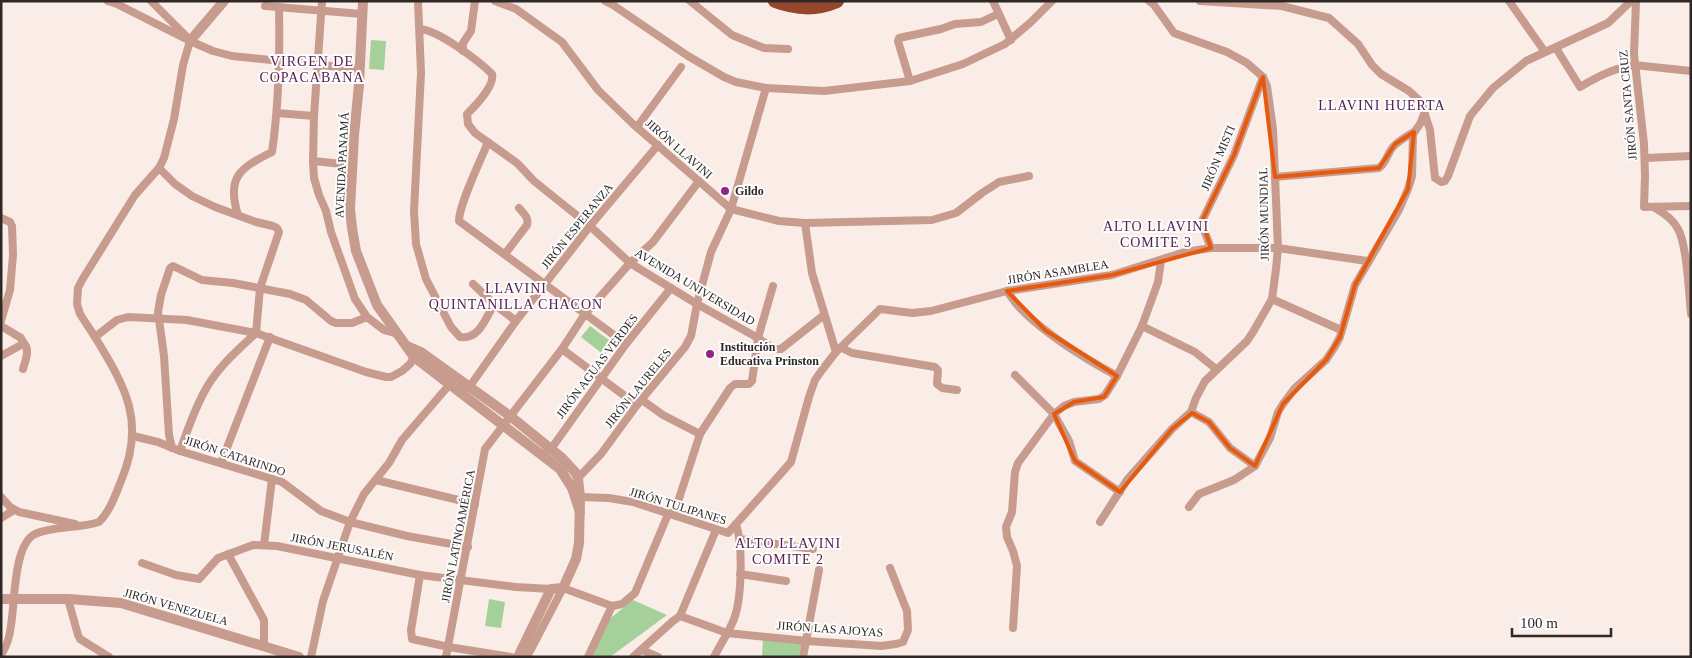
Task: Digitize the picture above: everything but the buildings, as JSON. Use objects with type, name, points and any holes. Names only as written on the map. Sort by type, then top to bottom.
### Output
[{"type":"highway","points":[[775,1],[795,7],[807,8],[827,5],[837,1]]},
{"type":"street","points":[[108,1],[213,51],[232,56],[360,69]]},
{"type":"street","points":[[151,1],[190,41]]},
{"type":"street","points":[[1,655],[11,628],[13,599],[22,551],[28,539],[38,533],[49,530],[99,522],[108,511],[128,464],[133,436],[126,396],[118,374],[80,314],[77,304],[78,288],[135,196],[159,168],[174,119],[190,41],[224,1]]},
{"type":"street","points":[[322,1],[314,116],[314,178],[351,291],[367,317],[384,330],[398,334]]},
{"type":"street","name":"AVENIDA PANAMÁ","points":[[363,1],[350,209],[356,251],[377,305],[414,357],[460,392],[551,449],[562,458],[578,478],[580,512],[576,559],[527,657]]},
{"type":"street","points":[[418,1],[421,74],[414,211],[416,244],[420,262],[426,279],[451,327],[460,337],[466,338],[475,334],[494,304]]},
{"type":"street","points":[[420,30],[427,30],[436,34],[463,51],[464,43],[471,31],[475,1]]},
{"type":"street","name":"JIRÓN LLAVINI","points":[[494,1],[516,9],[562,42],[598,90],[637,128],[730,209],[779,221],[805,223],[932,220],[956,213],[999,182],[1030,176]]},
{"type":"street","points":[[690,1],[732,35],[764,48],[788,49]]},
{"type":"street","points":[[992,1],[1011,40]]},
{"type":"street","points":[[612,2],[666,42],[724,77],[749,86],[824,91],[910,82],[963,64],[1011,40],[1052,1]]},
{"type":"street","points":[[1149,1],[1174,32],[1227,52],[1247,63],[1263,76]]},
{"type":"street","points":[[1200,1],[1282,6],[1329,18],[1358,44],[1372,65],[1381,74],[1414,95],[1421,102],[1432,142],[1435,178],[1442,182],[1448,176],[1466,124],[1475,108],[1502,78],[1526,61],[1608,23],[1631,1]]},
{"type":"street","points":[[1509,1],[1545,52]]},
{"type":"street","name":"JIRÓN SANTA CRUZ","points":[[1636,1],[1634,65],[1645,158],[1644,206],[1654,207]]},
{"type":"street","points":[[265,6],[362,14]]},
{"type":"street","points":[[238,214],[235,205],[234,183],[247,166],[272,152],[277,113],[280,61],[279,7]]},
{"type":"street","points":[[910,82],[898,41],[899,38],[955,24],[981,22],[998,14]]},
{"type":"street","points":[[1556,48],[1580,87],[1615,69],[1634,65],[1691,72]]},
{"type":"street","name":"AVENIDA UNIVERSIDAD","points":[[463,51],[490,72],[493,77],[478,102],[467,114],[468,124],[474,133],[518,163],[534,181],[590,226],[630,263],[774,349],[781,348],[824,315]]},
{"type":"street","points":[[637,128],[681,67]]},
{"type":"street","name":"JIRÓN MUNDIAL","points":[[1100,522],[1127,480],[1172,429],[1191,412],[1200,390],[1216,369],[1247,341],[1272,299],[1278,248],[1273,129],[1267,86],[1263,76]]},
{"type":"street","name":"JIRÓN MISTI","points":[[1211,248],[1202,221],[1234,155],[1263,76]]},
{"type":"street","name":"JIRÓN LAURELES","points":[[578,478],[601,454],[639,402],[686,347],[691,336],[697,304],[711,252],[730,209],[766,88]]},
{"type":"street","points":[[1275,177],[1378,168],[1382,165],[1395,144],[1414,132],[1425,112]]},
{"type":"street","points":[[277,113],[314,116]]},
{"type":"street","points":[[1189,507],[1199,494],[1234,480],[1255,466],[1270,438],[1280,408],[1295,388],[1326,360],[1334,348],[1342,330],[1355,285],[1399,210],[1408,189],[1412,176],[1414,132]]},
{"type":"street","points":[[488,142],[469,187],[459,216],[460,221],[626,344]]},
{"type":"street","name":"JIRÓN ESPERANZA","points":[[460,392],[470,386],[516,321],[590,226],[658,145]]},
{"type":"street","points":[[1645,158],[1691,156]]},
{"type":"street","points":[[313,161],[352,165]]},
{"type":"street","points":[[159,168],[175,184],[192,196],[215,207],[256,222],[274,226],[279,232],[260,288],[256,333],[236,351],[208,386],[176,450]]},
{"type":"street","name":"JIRÓN LATINOAMÉRICA","points":[[446,657],[485,449],[562,349],[585,314],[630,263],[653,242],[699,181]]},
{"type":"street","points":[[1654,207],[1691,206]]},
{"type":"street","points":[[1654,207],[1670,218],[1680,232],[1691,314]]},
{"type":"street","points":[[505,254],[527,226],[526,216],[519,208]]},
{"type":"street","points":[[1,218],[10,222],[12,226],[13,255],[10,290],[1,321]]},
{"type":"street","points":[[805,223],[812,273],[824,315],[839,350]]},
{"type":"street","name":"JIRÓN ASAMBLEA","points":[[839,350],[873,314],[882,308],[912,313],[931,311],[1007,291],[1094,279],[1161,261],[1185,252],[1211,248],[1278,248],[1368,261]]},
{"type":"street","points":[[1013,628],[1017,566],[1014,552],[1007,537],[1006,527],[1012,512],[1015,472],[1023,454],[1054,414],[1064,406],[1074,402],[1102,397],[1117,376],[1142,326],[1158,282],[1161,261]]},
{"type":"street","points":[[176,450],[169,435],[164,356],[158,318],[161,295],[170,268],[176,266],[202,280],[290,294],[306,300],[336,323],[352,323],[367,317]]},
{"type":"street","points":[[473,284],[516,321]]},
{"type":"street","points":[[518,657],[551,589],[563,588],[612,606],[622,604],[635,593],[671,513],[700,434],[730,388],[735,384],[749,384],[752,381],[758,338],[773,286]]},
{"type":"street","name":"JIRÓN AGUAS VERDES","points":[[540,455],[551,449],[626,344],[671,288]]},
{"type":"street","points":[[1007,291],[1023,311],[1045,330],[1080,355],[1117,376]]},
{"type":"street","points":[[1272,299],[1342,330]]},
{"type":"street","points":[[95,337],[117,320],[136,316],[187,320],[256,333],[366,372],[386,377],[392,377],[402,370],[410,364],[414,357]]},
{"type":"street","points":[[1,326],[21,338],[26,346],[27,350],[23,369]]},
{"type":"street","points":[[1142,326],[1195,352],[1216,369]]},
{"type":"street","points":[[221,463],[270,337]]},
{"type":"street","points":[[1,356],[21,345],[22,342]]},
{"type":"street","name":"AVENIDA PANAMÁ","points":[[406,346],[421,352],[470,386],[507,420],[540,455],[560,469],[572,488],[580,512]]},
{"type":"street","points":[[562,349],[600,379],[700,434]]},
{"type":"street","points":[[839,350],[935,366],[938,370],[937,384],[942,388],[957,390]]},
{"type":"street","points":[[714,657],[734,620],[737,607],[740,574],[740,539],[736,524],[791,462],[809,397],[816,380],[839,350]]},
{"type":"street","points":[[1015,376],[1054,414],[1069,441],[1075,461],[1120,492]]},
{"type":"street","points":[[311,657],[323,601],[350,522],[364,494],[376,480],[402,440],[450,384]]},
{"type":"street","points":[[1191,412],[1209,422],[1230,448],[1255,466]]},
{"type":"street","name":"JIRÓN CATARINDO","points":[[133,436],[158,442],[176,450],[272,479],[289,486],[321,511],[350,522],[408,536],[468,547]]},
{"type":"street","points":[[264,545],[272,479]]},
{"type":"street","points":[[376,480],[475,504]]},
{"type":"street","points":[[1,497],[14,510],[81,526]]},
{"type":"street","name":"JIRÓN TULIPANES","points":[[580,497],[609,498],[633,502],[728,533],[736,524]]},
{"type":"street","points":[[1,518],[14,510]]},
{"type":"street","points":[[633,657],[680,616],[716,530]]},
{"type":"street","points":[[740,539],[813,549]]},
{"type":"street","name":"JIRÓN JERUSALÉN","points":[[142,562],[176,574],[199,579],[218,558],[245,546],[264,545],[338,557],[420,575],[516,587],[551,589]]},
{"type":"street","points":[[228,554],[264,620],[264,646]]},
{"type":"street","name":"JIRÓN LAS AJOYAS","points":[[680,616],[727,633],[881,646],[896,644],[903,642],[908,630],[907,611],[890,568]]},
{"type":"street","points":[[803,657],[819,570]]},
{"type":"street","points":[[740,574],[786,580]]},
{"type":"street","points":[[420,575],[411,630],[412,639],[511,657]]},
{"type":"street","name":"JIRÓN VENEZUELA","points":[[1,599],[68,599],[121,603],[299,657]]},
{"type":"street","points":[[68,599],[80,639],[109,657]]},
{"type":"street","points":[[588,657],[612,606]]},
{"type":"street","points":[[642,650],[658,657]]},
{"type":"highlighted area","points":[[1263,77],[1275,177],[1379,168],[1395,144],[1414,132],[1408,189],[1355,285],[1340,337],[1326,360],[1283,404],[1255,466],[1230,448],[1209,422],[1192,413],[1172,429],[1120,492],[1075,461],[1054,414],[1074,402],[1104,397],[1117,376],[1045,330],[1007,291],[1112,275],[1211,248],[1202,221],[1234,155]]},
{"type":"green space","points":[[371,40],[386,41],[384,70],[369,69]]},
{"type":"green space","points":[[590,326],[613,343],[604,355],[581,337]]},
{"type":"green space","points":[[489,599],[505,602],[501,628],[485,626]]},
{"type":"green space","points":[[633,600],[667,615],[610,657],[590,657],[607,621]]},
{"type":"green space","points":[[763,638],[802,641],[799,657],[762,657]]},
{"type":"place","name":"Gildo","points":[[725,191]]},
{"type":"place","name":"Institución Educativa Prinston","points":[[710,354]]},
{"type":"district","name":"VIRGEN DE COPACABANA","points":[[312,69]]},
{"type":"district","name":"LLAVINI HUERTA","points":[[1382,105]]},
{"type":"district","name":"ALTO LLAVINI COMITE 3","points":[[1156,234]]},
{"type":"district","name":"LLAVINI QUINTANILLA CHACON","points":[[516,296]]},
{"type":"district","name":"ALTO LLAVINI COMITE 2","points":[[788,552]]}]
